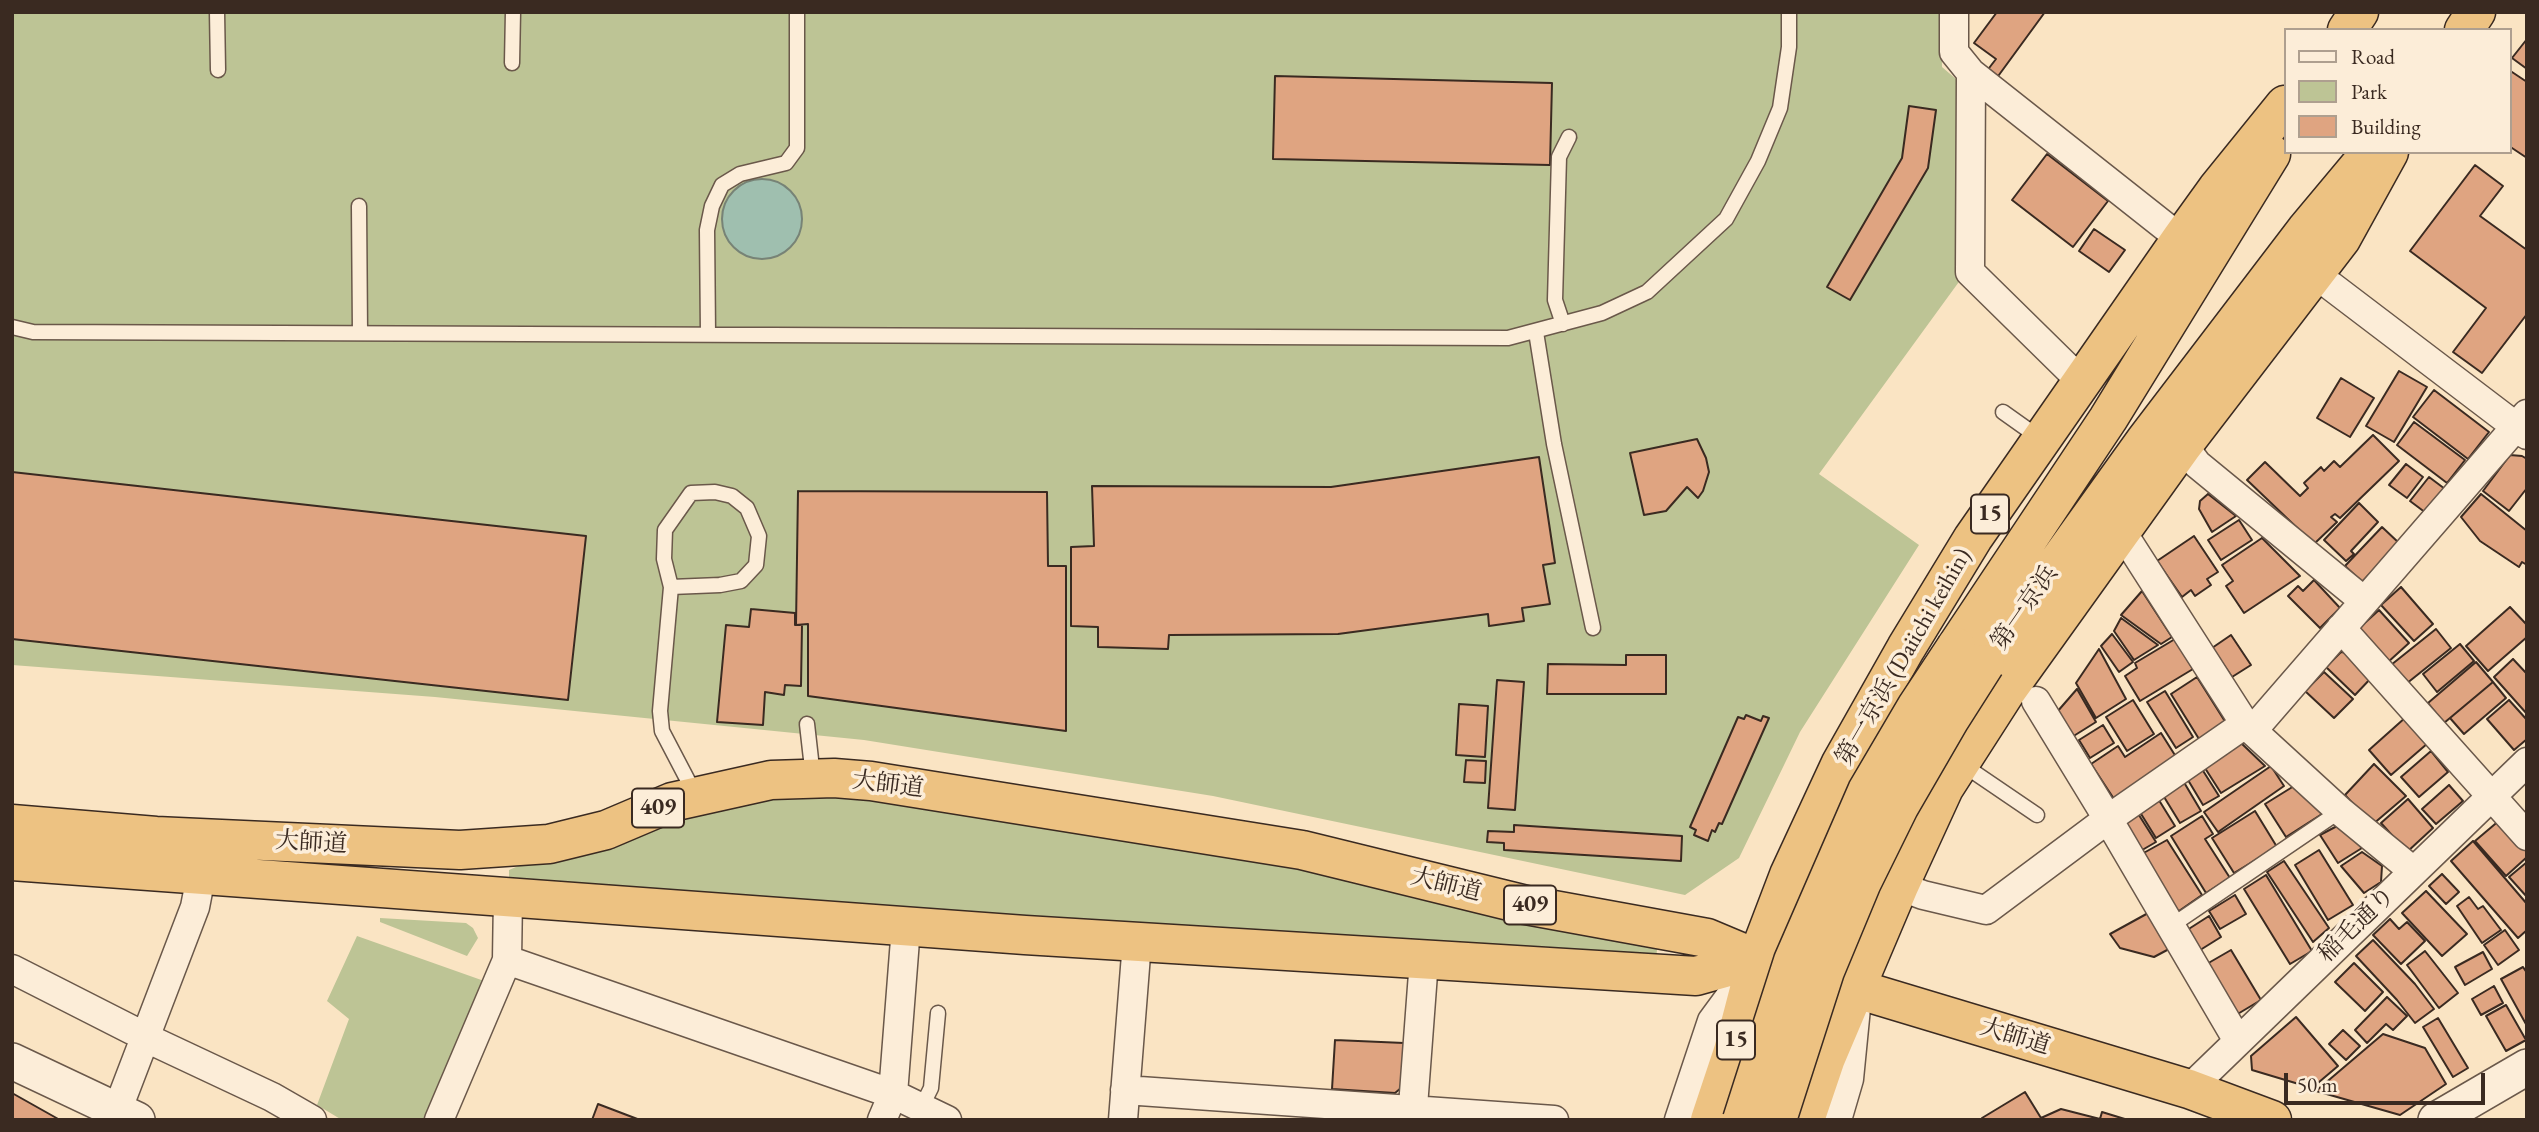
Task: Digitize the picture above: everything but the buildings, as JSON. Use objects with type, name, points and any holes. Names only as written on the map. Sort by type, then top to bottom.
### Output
[{"type":"highway","points":[[2465,28],[2476,12]]},
{"type":"highway","name":"第一京浜 (Daiichi keihin)","points":[[1710,1120],[1733,1051],[1757,959],[1789,875],[1841,763],[1906,648],[1973,538],[2181,239],[2284,107]]},
{"type":"highway","name":"第一京浜","points":[[1777,1120],[1825,971],[1862,882],[1899,807],[1950,719],[1971,656],[2108,419],[2284,133]]},
{"type":"highway","name":"第一京浜","points":[[1742,1120],[1794,961],[1867,791],[1917,706],[1971,656],[2145,441],[2306,230],[2368,154]]},
{"type":"highway","points":[[1805,1120],[1826,1058],[1944,788],[2005,693],[2183,446],[2341,239],[2388,154]]},
{"type":"highway","name":"大師道","points":[[12,824],[156,836],[460,850],[549,844],[606,830],[672,802],[771,780],[871,781],[1302,850],[1526,905],[1707,938],[1757,959],[2189,1089],[2272,1120]]},
{"type":"highway","name":"大師道","points":[[12,861],[906,927],[1696,976],[1757,959]]},
{"type":"street","points":[[1954,12],[1954,52],[1970,73],[2181,239]]},
{"type":"street","points":[[1970,73],[1970,271],[2083,383]]},
{"type":"street","points":[[1899,886],[1923,895],[1986,910],[2108,819],[2249,727],[2523,425],[2312,274]]},
{"type":"street","points":[[2183,446],[2197,464],[2364,601]]},
{"type":"street","points":[[2122,533],[2249,727],[2340,811],[2412,870]]},
{"type":"street","points":[[2340,628],[2527,836]]},
{"type":"street","points":[[2036,701],[2238,1041]]},
{"type":"street","name":"稲毛通り","points":[[2189,1089],[2412,870],[2527,762]]},
{"type":"street","points":[[12,1061],[127,1115],[195,907],[201,876]]},
{"type":"street","points":[[439,1120],[507,960],[508,897]]},
{"type":"street","points":[[887,1107],[906,927]]},
{"type":"street","points":[[1123,1120],[1137,942]]},
{"type":"street","points":[[1679,1120],[1712,1021],[1757,959]]},
{"type":"street","points":[[507,960],[887,1107],[922,1108],[947,1120]]},
{"type":"street","points":[[1412,1115],[1424,960]]},
{"type":"street","points":[[12,969],[132,1030]]},
{"type":"street","points":[[1837,1120],[1850,1079],[1857,988]]},
{"type":"street","points":[[157,1043],[272,1097],[312,1120]]},
{"type":"street","points":[[2436,1120],[2527,1066]]},
{"type":"street","points":[[1125,1090],[1412,1115],[1554,1120]]},
{"type":"lane","points":[[217,12],[218,70]]},
{"type":"lane","points":[[512,64],[513,12]]},
{"type":"lane","points":[[708,334],[707,230],[712,206],[722,185],[740,174],[786,163],[797,148],[797,12]]},
{"type":"lane","points":[[12,327],[33,331],[1508,338],[1602,313],[1647,292],[1726,219],[1758,162],[1780,108],[1789,47],[1789,12]]},
{"type":"lane","points":[[1563,324],[1555,300],[1559,157],[1569,137]]},
{"type":"lane","points":[[359,206],[360,333]]},
{"type":"lane","points":[[1536,331],[1555,444],[1593,628]]},
{"type":"lane","points":[[2003,412],[2043,440]]},
{"type":"lane","points":[[671,587],[720,585],[741,581],[756,565],[760,536],[747,508],[732,496],[715,492],[691,494],[665,530],[664,559],[671,587],[660,711],[662,731],[696,796]]},
{"type":"lane","points":[[807,724],[813,779]]},
{"type":"lane","points":[[1961,763],[2036,815]]},
{"type":"lane","points":[[2171,926],[2340,811]]},
{"type":"lane","points":[[922,1108],[931,1088],[938,1013]]},
{"type":"green space","points":[[12,12],[1941,12],[1942,67],[1963,85],[1961,279],[1819,474],[1919,545],[1800,732],[1739,858],[1685,895],[1213,796],[864,740],[435,697],[12,665]]},
{"type":"green space","points":[[816,791],[1314,866],[1412,898],[1657,949],[1656,965],[509,886],[509,870],[530,861],[716,805]]},
{"type":"green space","points":[[380,918],[466,923],[473,928],[478,938],[467,956],[380,922]]},
{"type":"green space","points":[[357,936],[487,982],[424,1120],[342,1120],[317,1105],[349,1019],[327,1001]]},
{"type":"shaded area","points":[[762,179],[777,182],[790,191],[799,204],[802,219],[799,234],[790,247],[777,256],[762,259],[747,256],[734,247],[725,234],[722,219],[725,204],[734,191],[747,182]]}]
